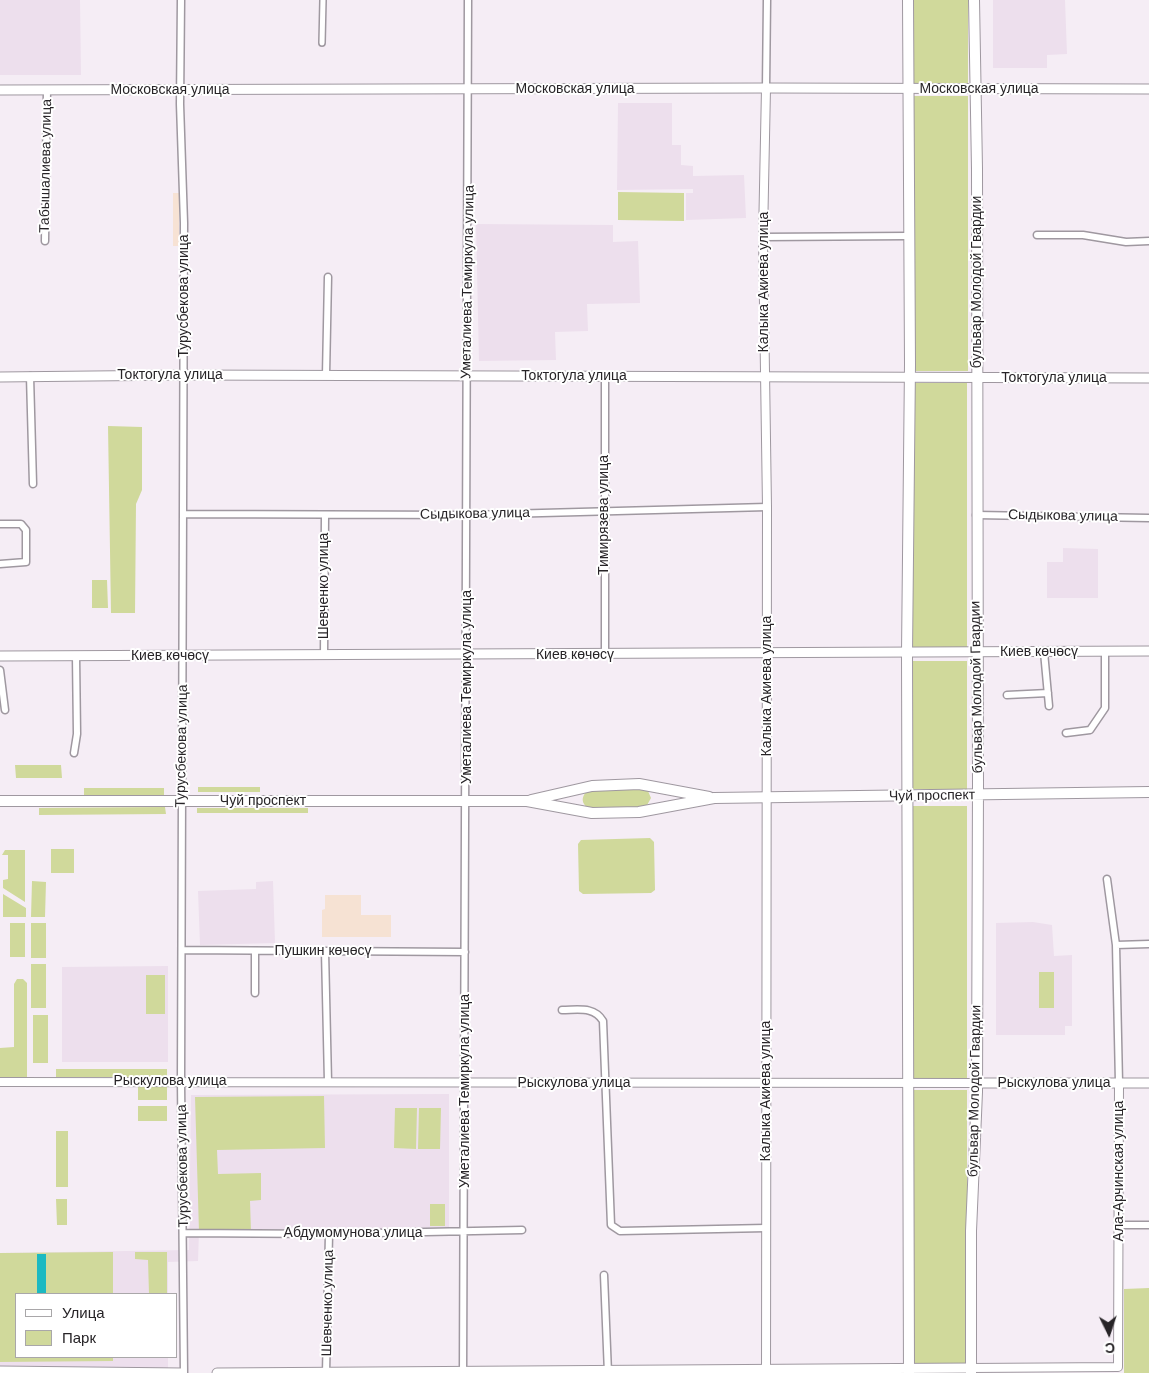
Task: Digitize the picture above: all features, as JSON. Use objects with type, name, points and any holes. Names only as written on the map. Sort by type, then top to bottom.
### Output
[{"type":"main road","points":[[908,0],[910,376],[908,654],[909,1371]]},
{"type":"main road","name":"бульвар Молодой Гвардии","points":[[971,1370],[971,1231],[977,1083],[978,795],[976,515],[977,170],[974,89],[974,0]]},
{"type":"main road","name":"Московская улица","points":[[0,90],[1149,89]]},
{"type":"main road","name":"Токтогула улица","points":[[0,377],[184,374],[1149,378]]},
{"type":"main road","name":"Киев көчөсү","points":[[0,656],[467,656],[1149,651]]},
{"type":"main road","name":"Чуй проспект","points":[[526,801],[592,786],[639,784],[714,798],[1149,792]]},
{"type":"main road","name":"Чуй проспект","points":[[0,801],[526,801],[598,813],[658,810],[714,798]]},
{"type":"main road","name":"Рыскулова улица","points":[[977,1083],[1149,1083]]},
{"type":"main road","points":[[218,1373],[971,1370]]},
{"type":"main road","points":[[0,1371],[183,1373]]},
{"type":"street","name":"Турусбекова улица","points":[[181,0],[180,90],[184,215],[184,656],[181,1081],[184,1233],[183,1373]]},
{"type":"street","points":[[322,42],[323,0]]},
{"type":"street","name":"Уметалиева Темиркула улица","points":[[463,1372],[470,90],[468,0]]},
{"type":"street","name":"Калыка Акиева улица","points":[[766,1371],[767,507],[763,237],[767,0]]},
{"type":"street","name":"Табышалиева улица","points":[[45,241],[47,90]]},
{"type":"street","points":[[1037,235],[1083,235],[1126,242],[1149,241]]},
{"type":"street","points":[[763,237],[908,236]]},
{"type":"street","points":[[326,375],[328,277]]},
{"type":"street","points":[[30,376],[33,484]]},
{"type":"street","name":"Тимирязева улица","points":[[605,376],[603,510],[605,655]]},
{"type":"street","name":"Сыдыкова улица","points":[[184,514],[467,516],[603,510],[767,507]]},
{"type":"street","name":"Сыдыкова улица","points":[[976,515],[1149,518]]},
{"type":"street","name":"Шевченко улица","points":[[324,655],[325,516]]},
{"type":"street","points":[[0,524],[21,524],[26,530],[26,562],[0,564]]},
{"type":"street","points":[[1044,652],[1049,706]]},
{"type":"street","points":[[1066,733],[1090,730],[1104,712],[1105,652]]},
{"type":"street","points":[[74,753],[77,734],[76,656]]},
{"type":"street","points":[[0,670],[5,710]]},
{"type":"street","points":[[1006,695],[1048,693]]},
{"type":"street","name":"Ала-Арчинская улица","points":[[1107,879],[1116,945],[1119,1083],[1118,1370]]},
{"type":"street","points":[[1116,945],[1149,944]]},
{"type":"street","name":"Пушкин көчөсү","points":[[182,950],[465,952]]},
{"type":"street","points":[[255,951],[255,993]]},
{"type":"street","points":[[325,951],[328,1082]]},
{"type":"street","points":[[562,1010],[589,1010],[599,1014],[603,1021],[611,1225],[620,1231],[766,1228]]},
{"type":"street","name":"Рыскулова улица","points":[[0,1082],[977,1083]]},
{"type":"street","points":[[1119,1225],[1149,1224]]},
{"type":"street","name":"Абдумомунова улица","points":[[184,1233],[329,1234],[522,1230]]},
{"type":"street","name":"Шевченко улица","points":[[326,1372],[329,1234]]},
{"type":"street","points":[[604,1275],[608,1372]]},
{"type":"street","points":[[971,1370],[1118,1370]]},
{"type":"shaded area","points":[[0,0],[80,0],[81,75],[0,75]]},
{"type":"shaded area","points":[[993,0],[1065,0],[1067,54],[1047,55],[1047,68],[993,68]]},
{"type":"shaded area","points":[[618,103],[672,103],[672,145],[681,145],[681,165],[693,166],[693,176],[744,175],[746,218],[686,220],[686,193],[693,193],[693,189],[617,190]]},
{"type":"shaded area","points":[[173,193],[179,193],[179,246],[173,246]]},
{"type":"shaded area","points":[[476,224],[613,225],[613,242],[638,241],[640,303],[587,304],[588,331],[555,332],[556,360],[479,361]]},
{"type":"shaded area","points":[[1063,548],[1098,549],[1098,598],[1047,598],[1047,562],[1063,562]]},
{"type":"shaded area","points":[[273,881],[275,943],[200,945],[198,891],[256,889],[256,882]]},
{"type":"shaded area","points":[[325,895],[361,895],[361,915],[391,915],[391,937],[322,937],[322,910],[325,909]]},
{"type":"shaded area","points":[[1033,922],[1052,925],[1054,956],[1072,955],[1072,1026],[1065,1026],[1065,1035],[996,1035],[996,923]]},
{"type":"shaded area","points":[[168,966],[168,1062],[62,1062],[62,967]]},
{"type":"shaded area","points":[[449,1094],[449,1230],[199,1232],[198,1261],[168,1262],[168,1293],[15,1293],[15,1358],[168,1358],[168,1373],[0,1373],[0,1253],[189,1250],[191,1095]]},
{"type":"green space","points":[[913,0],[968,0],[968,83],[913,83]]},
{"type":"green space","points":[[913,96],[968,96],[968,371],[913,371]]},
{"type":"green space","points":[[618,192],[684,193],[684,221],[618,220]]},
{"type":"green space","points":[[913,383],[967,383],[967,647],[913,647]]},
{"type":"green space","points":[[108,426],[142,427],[142,490],[136,504],[135,613],[111,613]]},
{"type":"green space","points":[[92,580],[107,580],[108,608],[92,608]]},
{"type":"green space","points":[[913,661],[967,661],[967,789],[912,789]]},
{"type":"green space","points":[[15,765],[61,765],[62,778],[16,778]]},
{"type":"green space","points":[[198,787],[260,787],[260,792],[198,792]]},
{"type":"green space","points":[[84,788],[164,788],[164,795],[84,795]]},
{"type":"green space","points":[[643,788],[648,791],[651,798],[646,807],[593,810],[583,802],[583,797],[587,791]]},
{"type":"green space","points":[[912,806],[967,806],[967,1078],[912,1078]]},
{"type":"green space","points":[[165,807],[166,814],[39,815],[39,808]]},
{"type":"green space","points":[[197,808],[308,808],[308,813],[197,813]]},
{"type":"green space","points":[[650,838],[654,842],[655,890],[651,893],[583,894],[579,891],[578,844],[581,840]]},
{"type":"green space","points":[[51,849],[74,849],[74,873],[51,873]]},
{"type":"green space","points":[[5,850],[25,850],[25,902],[3,888],[3,880],[8,879],[8,855],[2,855]]},
{"type":"green space","points":[[32,881],[46,882],[45,917],[31,917]]},
{"type":"green space","points":[[3,894],[26,908],[26,917],[3,917]]},
{"type":"green space","points":[[10,923],[25,923],[25,957],[10,957]]},
{"type":"green space","points":[[31,923],[46,923],[46,958],[31,958]]},
{"type":"green space","points":[[31,964],[46,964],[46,1008],[31,1008]]},
{"type":"green space","points":[[1039,972],[1054,972],[1054,1008],[1039,1008]]},
{"type":"green space","points":[[146,975],[165,975],[165,1014],[146,1014]]},
{"type":"green space","points":[[17,979],[23,979],[27,983],[27,1078],[0,1078],[0,1048],[14,1047],[14,984]]},
{"type":"green space","points":[[33,1015],[48,1015],[48,1063],[33,1063]]},
{"type":"green space","points":[[56,1069],[167,1069],[167,1077],[56,1077]]},
{"type":"green space","points":[[138,1085],[167,1085],[167,1100],[138,1100]]},
{"type":"green space","points":[[912,1090],[967,1090],[967,1364],[912,1364]]},
{"type":"green space","points":[[324,1096],[325,1148],[217,1150],[218,1174],[261,1173],[261,1200],[250,1201],[251,1232],[199,1232],[195,1097]]},
{"type":"green space","points":[[138,1106],[167,1106],[167,1121],[138,1121]]},
{"type":"green space","points":[[395,1108],[417,1108],[416,1149],[394,1148]]},
{"type":"green space","points":[[419,1108],[441,1108],[440,1149],[418,1149]]},
{"type":"green space","points":[[56,1131],[68,1131],[68,1187],[56,1187]]},
{"type":"green space","points":[[56,1199],[67,1199],[67,1225],[57,1225]]},
{"type":"green space","points":[[430,1204],[445,1204],[445,1226],[430,1226]]},
{"type":"green space","points":[[113,1252],[113,1293],[15,1293],[15,1358],[113,1358],[113,1361],[0,1362],[0,1253]]},
{"type":"green space","points":[[135,1252],[167,1252],[167,1293],[149,1293],[148,1260],[135,1259]]},
{"type":"green space","points":[[1149,1288],[1149,1373],[1124,1373],[1124,1289]]},
{"type":"water","points":[[37,1254],[46,1254],[46,1293],[37,1293]]}]
